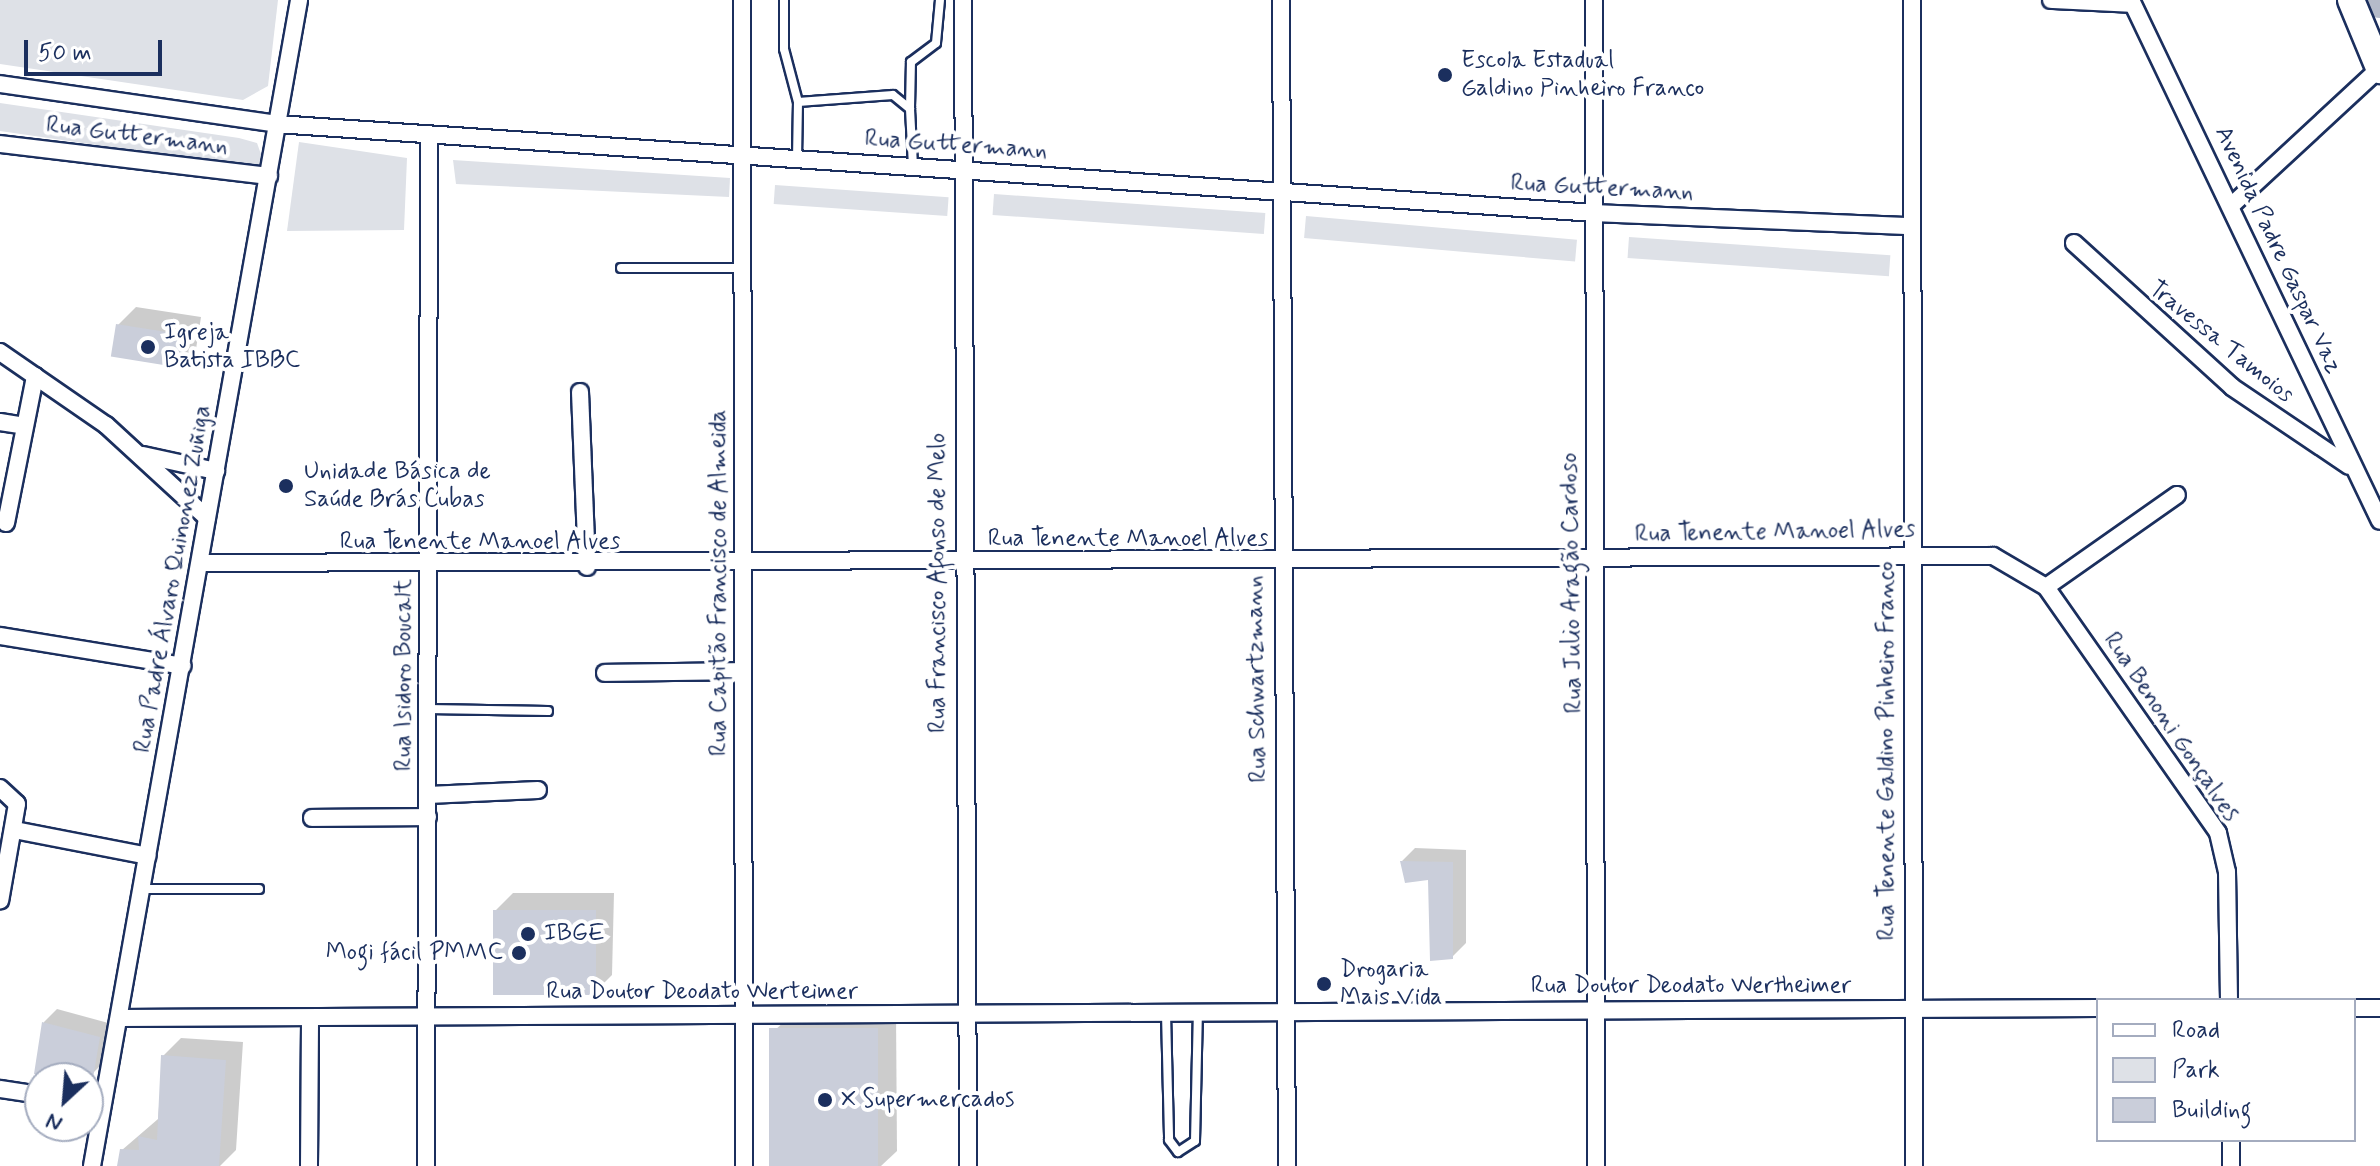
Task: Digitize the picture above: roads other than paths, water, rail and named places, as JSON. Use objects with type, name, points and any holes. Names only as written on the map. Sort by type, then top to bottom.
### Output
[{"type":"main road","points":[[2351,0],[2380,69]]},
{"type":"street","name":"Rua Padre Álvaro Quinonez Zuñiga","points":[[104,1073],[119,1018],[183,666],[299,0]]},
{"type":"street","name":"Rua Capitão Francisco de Almeida","points":[[742,0],[744,1166]]},
{"type":"street","name":"Rua Francisco Afonso de Melo","points":[[963,0],[960,564],[968,1166]]},
{"type":"street","name":"Rua Schwartzmann","points":[[1281,0],[1280,563],[1287,1166]]},
{"type":"street","name":"Rua Julio Aragão Cardoso","points":[[1594,0],[1596,1166]]},
{"type":"street","name":"Rua Tenente Galdino Pinheiro Franco","points":[[1912,0],[1910,554],[1914,1166]]},
{"type":"street","points":[[2051,0],[2132,2]]},
{"type":"street","name":"Avenida Padre Gaspar Vaz","points":[[2132,2],[2233,204],[2349,466],[2380,521]]},
{"type":"street","points":[[2233,204],[2380,69]]},
{"type":"street","name":"Rua Guttermann","points":[[0,84],[276,124],[429,136],[1281,189],[1595,213],[1910,226]]},
{"type":"street","name":"Rua Isidoro Boucalt","points":[[426,1166],[424,1017],[428,817],[429,136]]},
{"type":"street","name":"Rua Guttermann","points":[[0,144],[269,176]]},
{"type":"street","name":"Travessa Tamoios","points":[[2074,243],[2232,387],[2349,466]]},
{"type":"street","points":[[0,352],[142,455],[207,518]]},
{"type":"street","points":[[6,523],[35,376]]},
{"type":"street","points":[[580,392],[587,567]]},
{"type":"street","points":[[0,422],[25,426]]},
{"type":"street","points":[[142,455],[216,471]]},
{"type":"street","points":[[2046,587],[2177,495]]},
{"type":"street","name":"Rua Tenente Manoel Alves","points":[[200,563],[587,567],[1280,563],[1910,554],[2009,560],[2046,587]]},
{"type":"street","name":"Rua Benoni Gonçalves","points":[[2046,587],[2218,833],[2227,872],[2229,998]]},
{"type":"street","points":[[0,636],[183,666]]},
{"type":"street","points":[[605,673],[742,671]]},
{"type":"street","points":[[0,788],[16,798],[14,830],[0,901]]},
{"type":"street","points":[[428,795],[538,790]]},
{"type":"street","points":[[312,818],[428,817]]},
{"type":"street","points":[[14,830],[148,856]]},
{"type":"street","name":"Rua Doutor Deodato Wertheimer","points":[[1285,1011],[2096,1008]]},
{"type":"street","points":[[2356,1008],[2380,1008]]},
{"type":"street","name":"Rua Doutor Deodato Werteimer","points":[[119,1018],[744,1017],[1285,1011]]},
{"type":"street","points":[[309,1166],[310,1018]]},
{"type":"street","points":[[0,1089],[24,1093]]},
{"type":"street","name":"Rua Padre Álvaro Quinonez Zuñiga","points":[[92,1166],[94,1142]]},
{"type":"street","points":[[2231,1142],[2231,1166]]},
{"type":"lane","points":[[784,0],[784,49],[798,102],[797,159]]},
{"type":"lane","points":[[913,166],[911,62],[936,43],[940,0]]},
{"type":"lane","points":[[798,102],[893,95],[910,109]]},
{"type":"lane","points":[[621,268],[744,268]]},
{"type":"lane","points":[[427,709],[548,711]]},
{"type":"lane","points":[[142,889],[259,889]]},
{"type":"lane","points":[[1166,1013],[1169,1140],[1178,1152],[1195,1141],[1198,1012]]},
{"type":"place","name":"Escola Estadual Galdino Pinheiro Franco","points":[[1445,75]]},
{"type":"place","name":"Igreja Batista IBBC","points":[[148,347]]},
{"type":"place","name":"Unidade Básica de Saúde Brás Cubas","points":[[286,486]]},
{"type":"place","name":"IBGE","points":[[528,934]]},
{"type":"place","name":"Mogi fácil PMMC","points":[[519,953]]},
{"type":"place","name":"Drogaria Mais Vida","points":[[1324,984]]},
{"type":"place","name":"X Supermercados","points":[[825,1100]]}]
